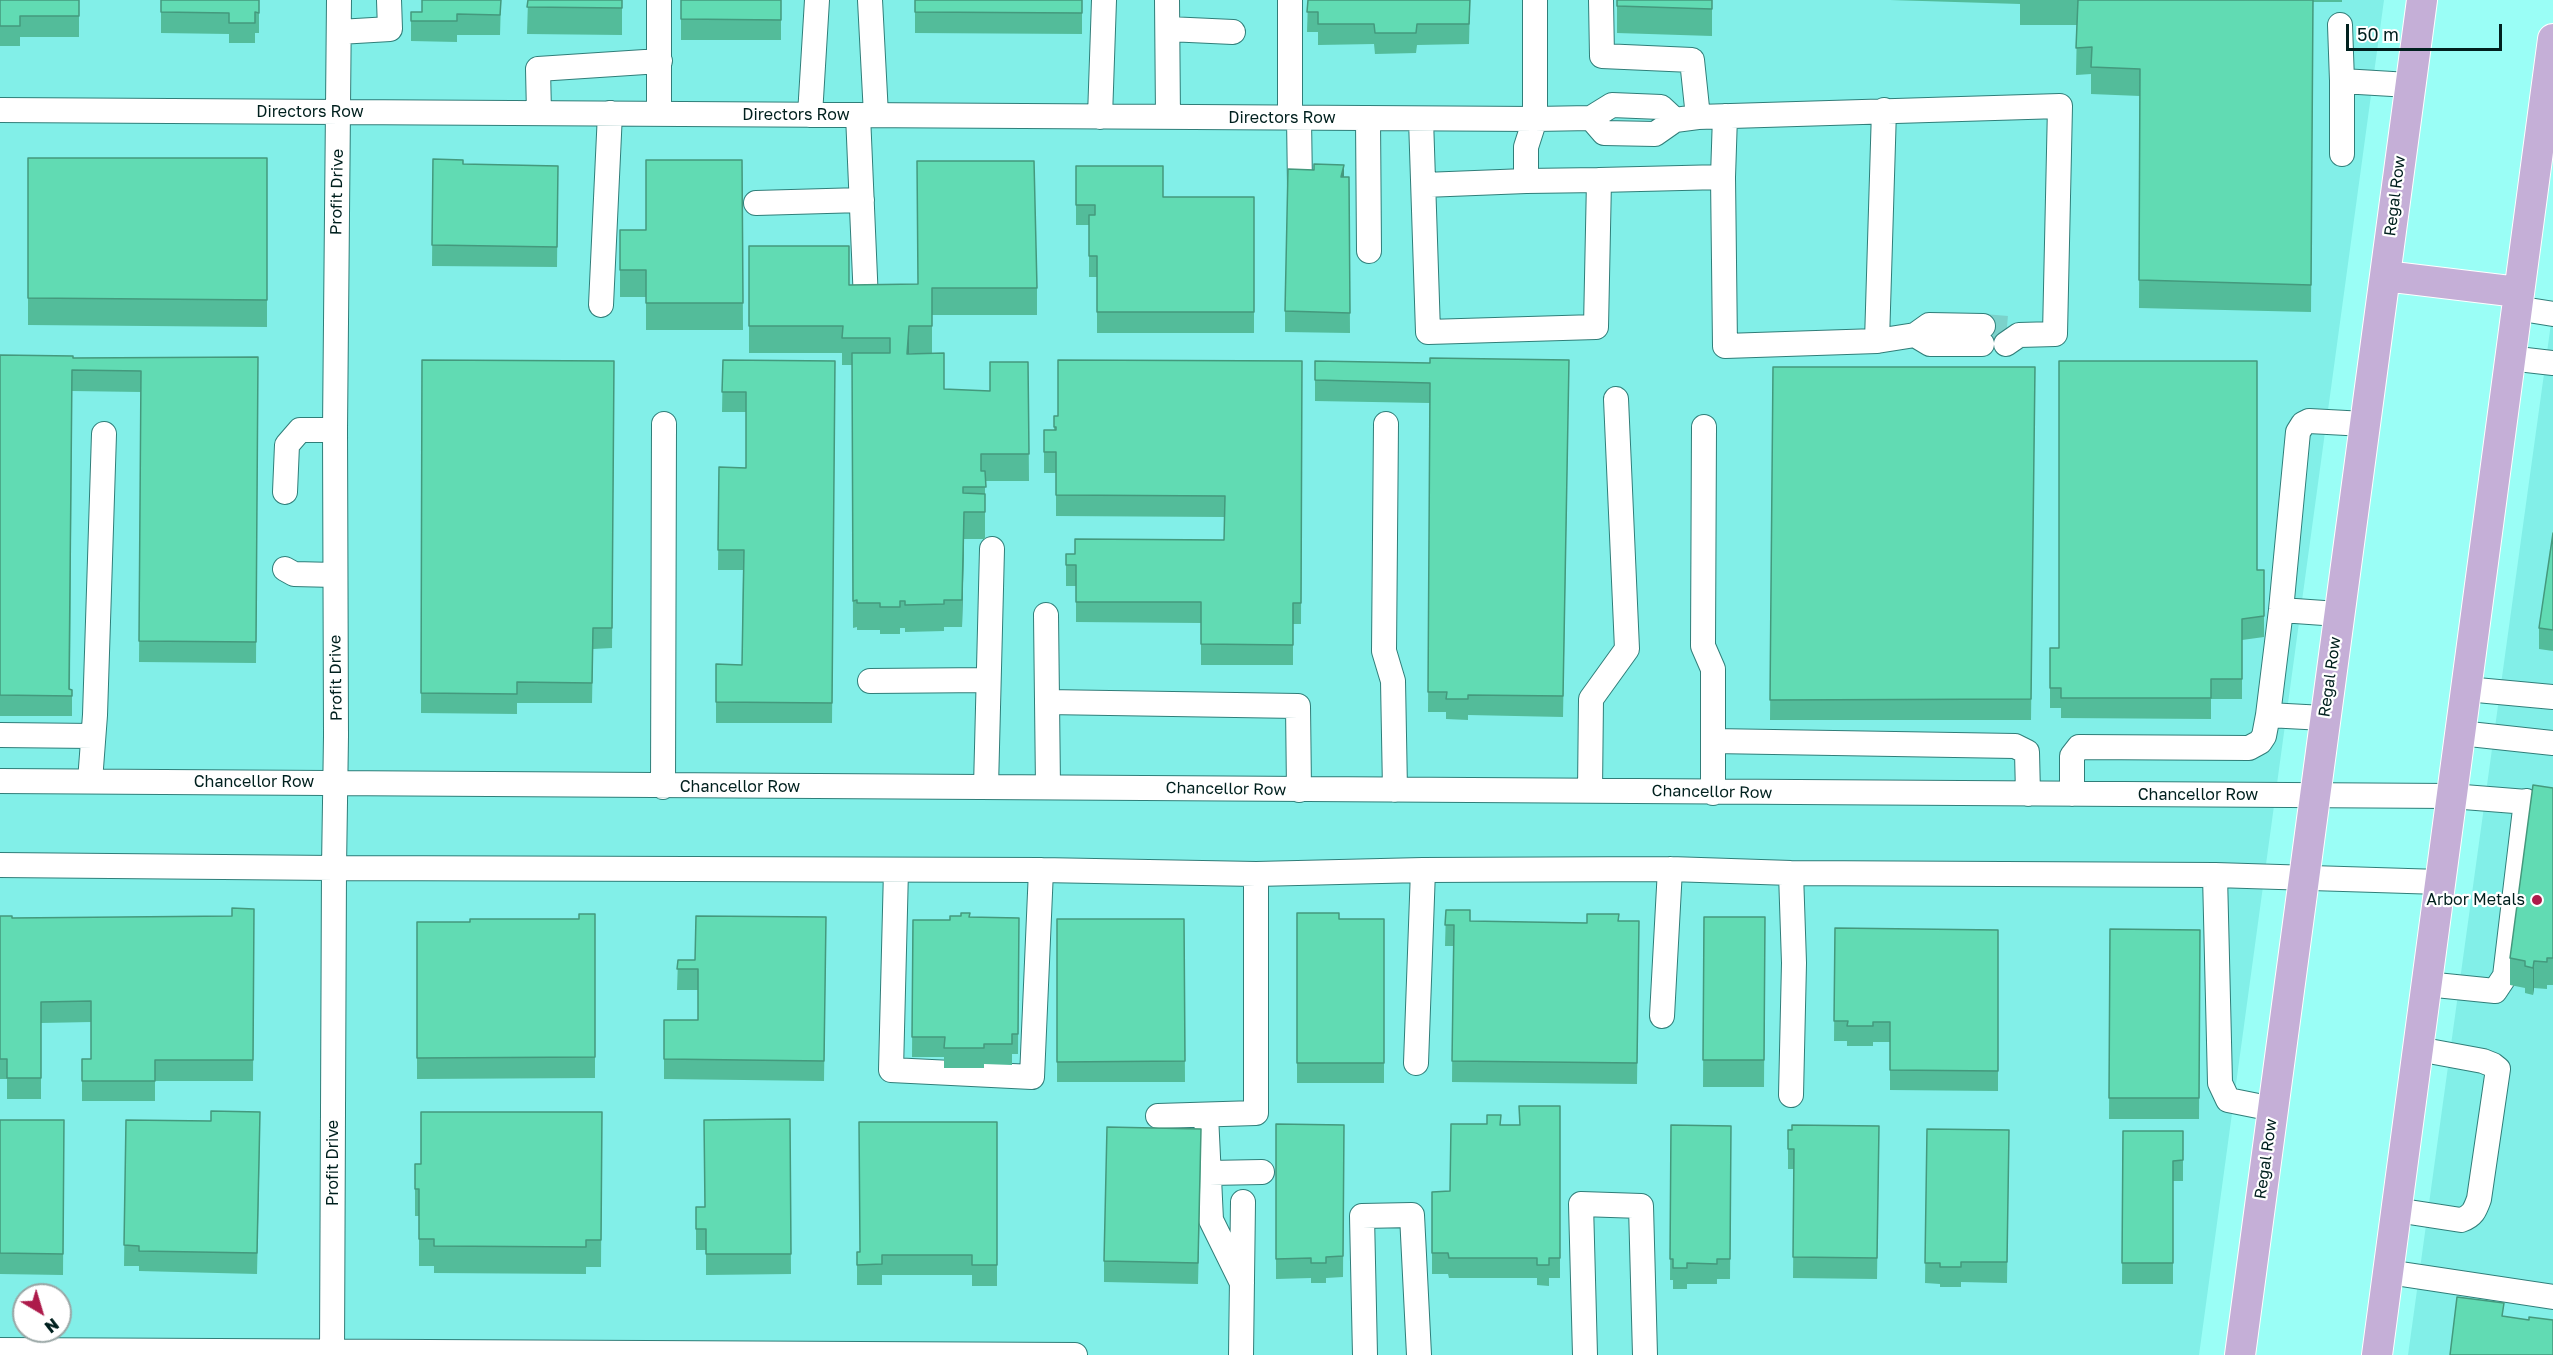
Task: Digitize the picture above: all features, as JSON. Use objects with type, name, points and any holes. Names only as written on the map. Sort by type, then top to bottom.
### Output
[{"type":"main road","name":"Regal Row","points":[[2240,1355],[2304,879],[2313,795],[2422,0]]},
{"type":"main road","points":[[2377,1355],[2553,39]]},
{"type":"main road","points":[[2385,276],[2517,300]]},
{"type":"street","name":"Profit Drive","points":[[332,1354],[339,0]]},
{"type":"street","points":[[339,32],[390,29],[389,0]]},
{"type":"street","points":[[659,114],[660,0]]},
{"type":"street","points":[[810,115],[817,0]]},
{"type":"street","points":[[866,301],[862,200],[870,0]]},
{"type":"street","points":[[1100,117],[1104,0]]},
{"type":"street","points":[[1167,0],[1168,117]]},
{"type":"street","points":[[1290,0],[1300,186]]},
{"type":"street","points":[[1526,181],[1526,147],[1535,119],[1535,0]]},
{"type":"street","points":[[1601,0],[1602,56],[1692,60],[1686,119],[1884,110],[2060,106],[2055,334],[2011,336]]},
{"type":"street","points":[[2340,25],[2342,154]]},
{"type":"street","points":[[1168,29],[1233,32]]},
{"type":"street","points":[[539,113],[538,69],[660,61]]},
{"type":"street","points":[[2342,81],[2409,85]]},
{"type":"street","name":"Directors Row","points":[[0,110],[1535,119],[1591,118],[1612,105],[1661,107],[1686,119]]},
{"type":"street","points":[[1877,341],[1884,110]]},
{"type":"street","points":[[601,305],[610,113]]},
{"type":"street","points":[[1725,116],[1723,177],[1725,346],[1877,341],[1915,335],[1929,325],[1983,335]]},
{"type":"street","points":[[1368,118],[1369,251]]},
{"type":"street","points":[[1421,119],[1428,332],[1596,327],[1599,180]]},
{"type":"street","points":[[1424,185],[1723,177]]},
{"type":"street","points":[[756,203],[862,200]]},
{"type":"street","points":[[2517,300],[2553,314]]},
{"type":"street","points":[[2509,358],[2553,363]]},
{"type":"street","points":[[1590,790],[1591,699],[1627,649],[1616,399]]},
{"type":"street","points":[[2072,794],[2072,756],[2079,747],[2249,748],[2260,742],[2264,736],[2268,715],[2281,610],[2298,432],[2303,424],[2309,421],[2364,424]]},
{"type":"street","points":[[663,787],[664,424]]},
{"type":"street","points":[[1386,424],[1383,639],[1384,651],[1393,681],[1395,790]]},
{"type":"street","points":[[1704,427],[1703,646],[1713,669],[1713,793]]},
{"type":"street","points":[[285,492],[287,445],[300,430],[335,430]]},
{"type":"street","points":[[90,781],[104,434]]},
{"type":"street","points":[[986,787],[992,549]]},
{"type":"street","points":[[285,569],[294,574],[335,574]]},
{"type":"street","points":[[2281,610],[2338,614]]},
{"type":"street","points":[[1046,615],[1048,787]]},
{"type":"street","points":[[870,681],[988,680]]},
{"type":"street","points":[[2466,689],[2553,697]]},
{"type":"street","points":[[1047,702],[1298,706],[1299,790]]},
{"type":"street","points":[[2268,715],[2324,718]]},
{"type":"street","points":[[2460,733],[2553,743]]},
{"type":"street","points":[[0,735],[93,736]]},
{"type":"street","points":[[1713,741],[2015,746],[2027,752],[2028,794]]},
{"type":"street","name":"Chancellor Row","points":[[0,781],[336,782],[663,787],[1048,787],[2451,796],[2553,804]]},
{"type":"street","points":[[2426,984],[2494,991],[2502,984],[2505,976],[2526,801]]},
{"type":"street","points":[[0,864],[334,868],[1041,870],[1256,874],[1423,870],[1670,869],[1791,873],[2215,875],[2440,882]]},
{"type":"street","points":[[1662,1016],[1670,869]]},
{"type":"street","points":[[896,870],[891,1070],[1032,1077],[1041,870]]},
{"type":"street","points":[[1416,1063],[1423,870]]},
{"type":"street","points":[[1791,873],[1794,963],[1791,1095]]},
{"type":"street","points":[[1158,1116],[1256,1113],[1256,874]]},
{"type":"street","points":[[2215,875],[2220,1083],[2228,1100],[2273,1109]]},
{"type":"street","points":[[2396,1210],[2461,1220],[2470,1217],[2479,1199],[2498,1069],[2483,1061],[2418,1048]]},
{"type":"street","points":[[1206,1115],[1211,1220],[1242,1283]]},
{"type":"street","points":[[1209,1173],[1262,1172]]},
{"type":"street","points":[[1241,1355],[1243,1202]]},
{"type":"street","points":[[1585,1355],[1581,1204],[1641,1206],[1645,1355]]},
{"type":"street","points":[[1365,1355],[1362,1216],[1412,1215],[1419,1355]]},
{"type":"street","points":[[2388,1272],[2553,1297]]},
{"type":"street","points":[[0,1350],[332,1354],[1075,1355]]},
{"type":"shaded area","points":[[0,0],[2384,0],[2199,1355],[0,1355]]},
{"type":"shaded area","points":[[2553,309],[2553,1355],[2408,1355]]},
{"type":"building","points":[[0,0],[79,0],[79,16],[20,16],[20,26],[0,26]]},
{"type":"building","points":[[161,0],[259,0],[259,13],[255,12],[255,23],[229,23],[229,13],[161,12]]},
{"type":"building","points":[[422,0],[501,0],[500,15],[457,14],[457,21],[411,21],[411,12],[422,12]]},
{"type":"building","points":[[528,0],[622,0],[622,8],[527,7]]},
{"type":"building","points":[[681,0],[781,0],[781,20],[681,19]]},
{"type":"building","points":[[915,0],[1082,0],[1082,13],[915,12]]},
{"type":"building","points":[[1308,0],[1470,0],[1469,24],[1417,24],[1416,33],[1375,33],[1374,24],[1318,24],[1318,12],[1307,12]]},
{"type":"building","points":[[1617,0],[1712,0],[1712,9],[1617,6]]},
{"type":"building","points":[[2078,0],[2313,0],[2311,285],[2139,280],[2140,69],[2091,67],[2092,47],[2076,48]]},
{"type":"building","points":[[28,158],[267,158],[267,300],[28,298]]},
{"type":"building","points":[[433,159],[463,160],[463,164],[558,166],[557,247],[432,245]]},
{"type":"building","points":[[646,160],[742,160],[743,303],[646,303],[646,270],[620,270],[620,230],[646,230]]},
{"type":"building","points":[[917,161],[1034,161],[1037,288],[932,288],[932,326],[909,326],[907,354],[944,353],[944,389],[990,391],[990,362],[1028,362],[1029,454],[981,454],[981,471],[985,471],[986,487],[963,487],[963,493],[985,494],[985,512],[964,512],[962,600],[944,600],[944,604],[905,605],[905,601],[900,601],[900,607],[880,607],[880,603],[853,601],[852,353],[890,353],[890,338],[842,338],[843,326],[749,326],[749,246],[849,246],[849,285],[918,284]]},
{"type":"building","points":[[1314,164],[1344,165],[1341,177],[1349,177],[1350,313],[1285,311],[1288,169],[1314,170]]},
{"type":"building","points":[[1076,166],[1163,166],[1163,197],[1254,197],[1254,312],[1097,312],[1097,256],[1089,256],[1089,215],[1095,215],[1095,205],[1076,205]]},
{"type":"building","points":[[0,355],[73,356],[73,358],[258,357],[256,642],[139,641],[141,371],[72,370],[69,689],[72,690],[72,696],[0,695]]},
{"type":"building","points":[[1430,358],[1569,360],[1563,696],[1468,695],[1468,699],[1446,699],[1447,692],[1428,692],[1430,383],[1315,380],[1315,361],[1430,363]]},
{"type":"building","points":[[422,360],[614,361],[612,628],[593,628],[592,683],[517,682],[517,694],[421,693]]},
{"type":"building","points":[[723,360],[835,361],[832,703],[716,702],[716,664],[742,665],[744,550],[718,550],[719,467],[746,468],[746,392],[722,392]]},
{"type":"building","points":[[1058,360],[1302,361],[1301,603],[1293,603],[1293,645],[1201,644],[1201,602],[1076,602],[1076,565],[1066,565],[1066,554],[1075,554],[1075,539],[1224,540],[1225,496],[1056,495],[1056,452],[1044,452],[1044,430],[1056,430],[1054,416],[1058,416]]},
{"type":"building","points":[[2059,361],[2257,361],[2257,570],[2264,570],[2264,616],[2242,619],[2242,679],[2211,679],[2211,698],[2061,698],[2061,688],[2050,688],[2050,648],[2059,648]]},
{"type":"building","points":[[1773,367],[2035,367],[2031,699],[1770,700]]},
{"type":"building","points":[[2553,533],[2553,630],[2539,628]]},
{"type":"building","name":"Arbor Metals","points":[[2533,785],[2553,788],[2553,958],[2547,958],[2547,962],[2534,961],[2533,968],[2525,966],[2525,961],[2510,958]]},
{"type":"building","points":[[232,908],[254,909],[253,1060],[155,1060],[155,1081],[82,1081],[82,1059],[91,1059],[91,1001],[41,1002],[41,1078],[7,1078],[7,1059],[0,1059],[0,916],[12,916],[12,918],[232,916]]},
{"type":"building","points":[[1446,910],[1470,910],[1470,921],[1587,923],[1587,914],[1619,914],[1618,921],[1639,921],[1637,1063],[1452,1061],[1454,925],[1445,925]]},
{"type":"building","points":[[961,913],[970,913],[969,917],[1019,918],[1018,1034],[1012,1034],[1012,1044],[984,1044],[984,1048],[944,1048],[945,1037],[912,1037],[913,920],[950,920],[950,916],[961,916]]},
{"type":"building","points":[[1297,913],[1339,913],[1339,919],[1384,919],[1384,1063],[1297,1063]]},
{"type":"building","points":[[579,914],[595,914],[595,1057],[417,1058],[417,922],[470,922],[470,919],[579,919]]},
{"type":"building","points":[[696,916],[826,917],[824,1061],[664,1059],[664,1020],[698,1020],[698,969],[677,969],[678,960],[695,960]]},
{"type":"building","points":[[1704,917],[1765,917],[1764,1060],[1703,1060]]},
{"type":"building","points":[[1057,919],[1184,919],[1185,1061],[1057,1062]]},
{"type":"building","points":[[1835,928],[1998,930],[1998,1071],[1890,1070],[1890,1022],[1873,1022],[1873,1026],[1847,1026],[1848,1021],[1834,1021]]},
{"type":"building","points":[[2110,929],[2200,930],[2199,1098],[2109,1098]]},
{"type":"building","points":[[1519,1106],[1560,1106],[1560,1258],[1549,1258],[1549,1265],[1537,1265],[1537,1258],[1449,1258],[1448,1253],[1432,1253],[1432,1192],[1450,1191],[1451,1124],[1487,1124],[1487,1115],[1501,1115],[1500,1125],[1520,1125]]},
{"type":"building","points":[[211,1111],[260,1112],[257,1253],[139,1251],[139,1246],[124,1245],[126,1120],[211,1121]]},
{"type":"building","points":[[421,1112],[602,1112],[601,1240],[586,1240],[586,1247],[434,1246],[434,1239],[419,1239],[419,1189],[415,1189],[415,1164],[421,1164]]},
{"type":"building","points":[[790,1119],[791,1254],[706,1254],[706,1229],[696,1229],[696,1207],[705,1207],[704,1120]]},
{"type":"building","points":[[0,1120],[64,1120],[63,1254],[0,1253]]},
{"type":"building","points":[[859,1122],[997,1122],[997,1265],[972,1265],[972,1255],[882,1255],[882,1264],[857,1265],[857,1252],[860,1252]]},
{"type":"building","points":[[1276,1124],[1344,1125],[1343,1256],[1326,1257],[1326,1263],[1311,1263],[1311,1258],[1276,1259]]},
{"type":"building","points":[[1671,1125],[1731,1126],[1730,1259],[1717,1259],[1717,1264],[1687,1263],[1687,1268],[1673,1268],[1673,1259],[1670,1259]]},
{"type":"building","points":[[1792,1125],[1879,1126],[1877,1258],[1793,1257],[1794,1149],[1788,1149],[1788,1130],[1792,1130]]},
{"type":"building","points":[[1107,1127],[1201,1129],[1198,1263],[1104,1261]]},
{"type":"building","points":[[1927,1129],[2009,1130],[2007,1262],[1961,1262],[1961,1267],[1940,1267],[1940,1263],[1925,1263]]},
{"type":"building","points":[[2123,1131],[2183,1131],[2183,1160],[2173,1161],[2173,1263],[2122,1263]]},
{"type":"building","points":[[2457,1297],[2504,1303],[2502,1316],[2529,1320],[2529,1317],[2553,1320],[2553,1355],[2450,1355]]},
{"type":"tunnel","points":[[1983,326],[2007,328]]},
{"type":"place","name":"Arbor Metals","points":[[2537,900]]}]
